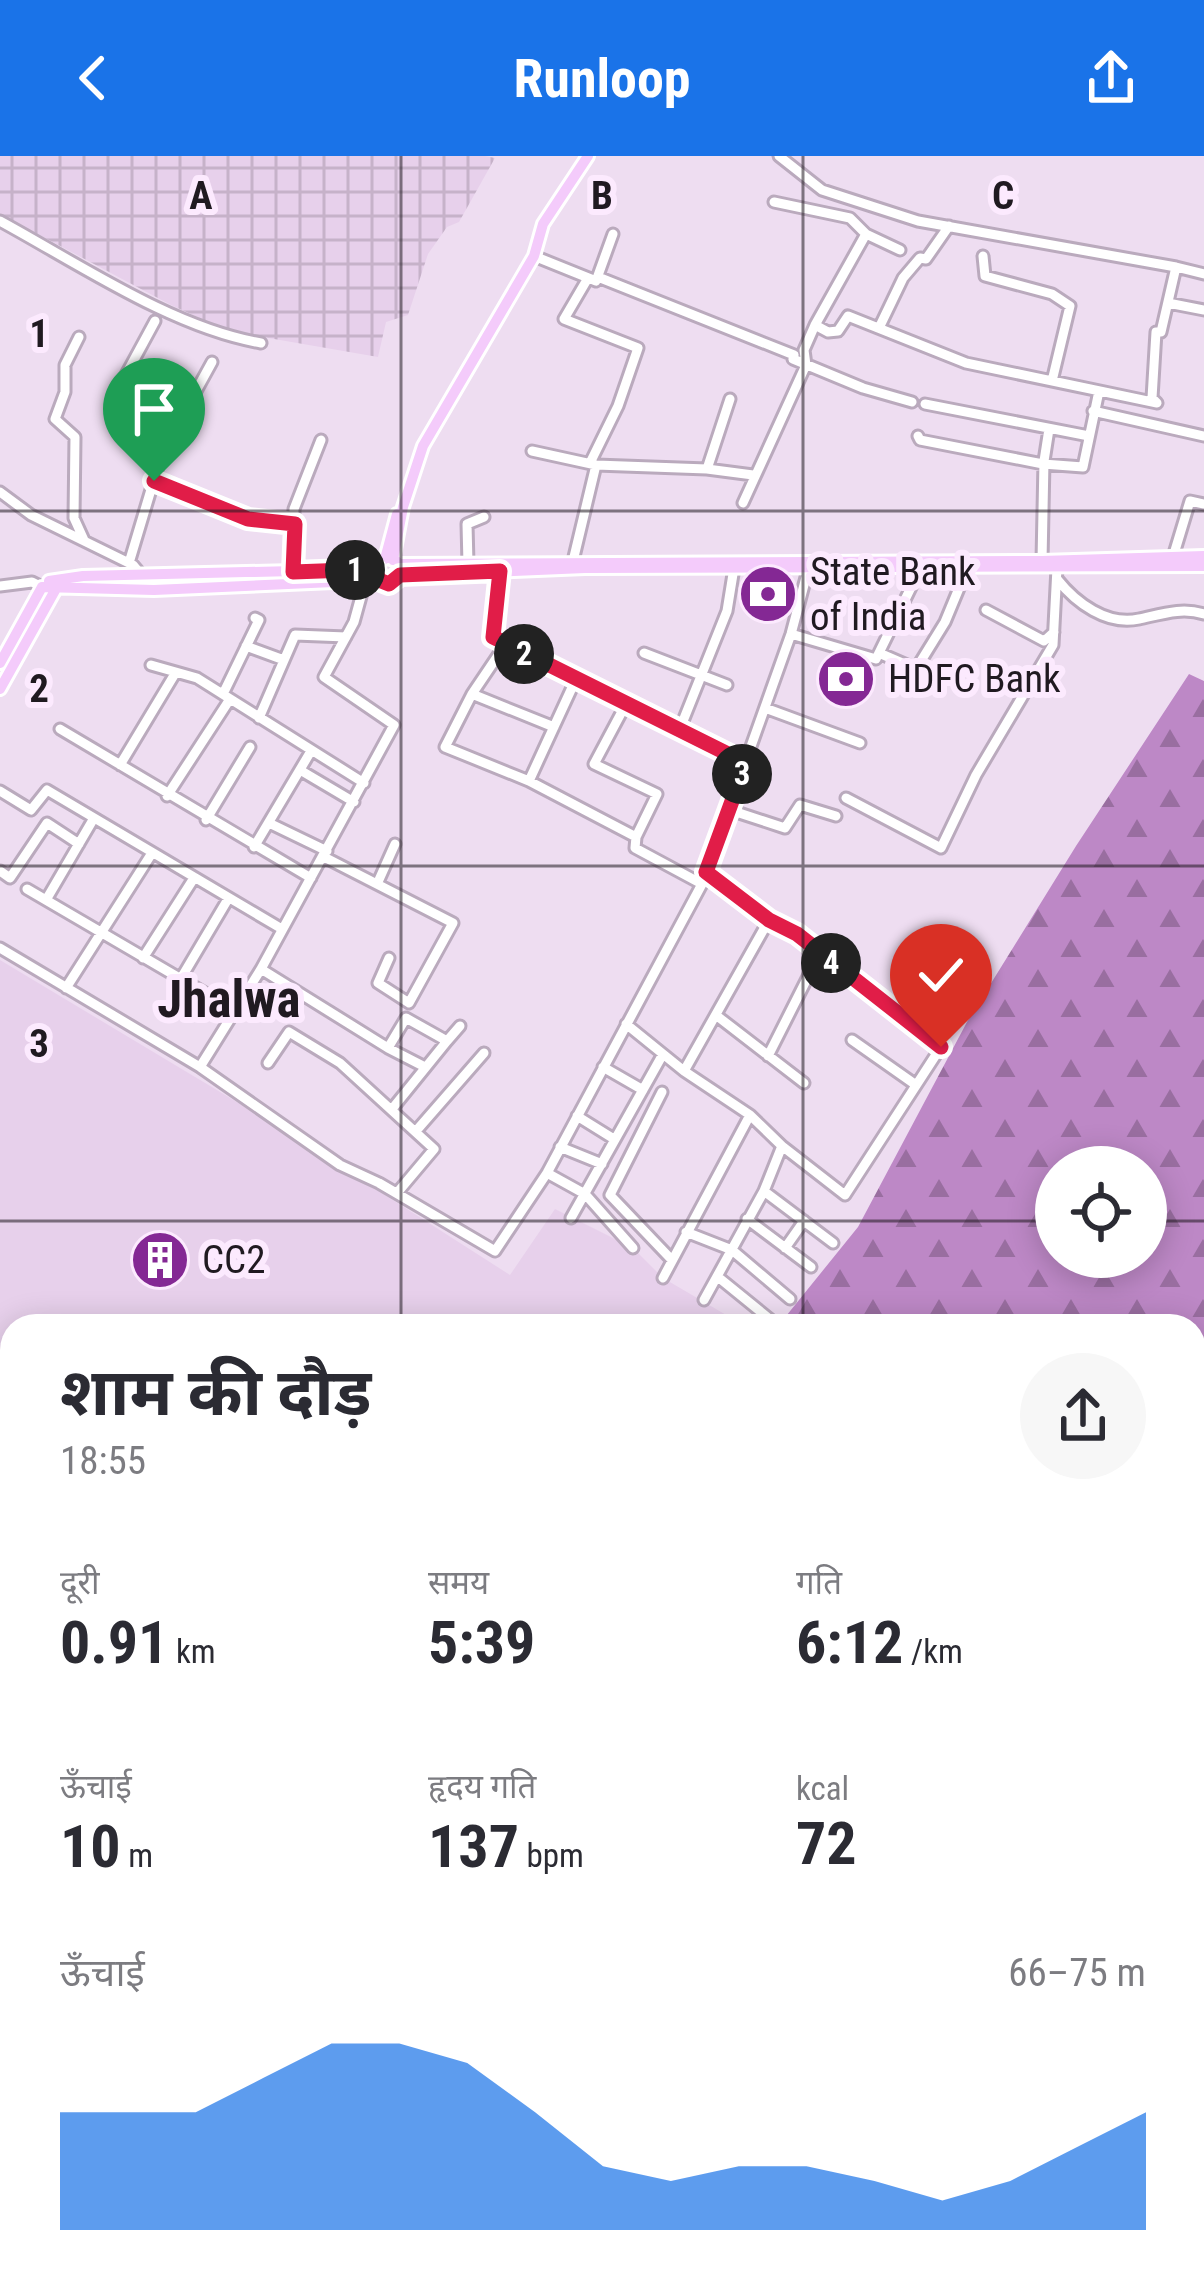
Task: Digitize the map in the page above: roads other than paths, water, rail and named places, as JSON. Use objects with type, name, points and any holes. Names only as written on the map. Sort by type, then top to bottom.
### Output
[{"type":"main road","points":[[0,663],[42,586],[53,578],[373,577],[389,584],[394,564],[391,525],[403,506],[423,446],[534,256],[543,224],[587,156]]},
{"type":"main road","points":[[394,564],[500,571],[1204,556]]},
{"type":"main road","points":[[373,577],[394,564],[572,560],[1057,574],[1204,566]]},
{"type":"main road","points":[[42,586],[154,590],[292,578]]},
{"type":"main road","points":[[0,689],[58,585]]},
{"type":"street","points":[[779,156],[822,190],[860,205],[1204,274]]},
{"type":"street","points":[[774,202],[850,218],[866,234],[900,250]]},
{"type":"street","points":[[0,221],[137,296],[228,337],[261,343]]},
{"type":"street","points":[[879,328],[903,278],[920,258],[926,259],[949,226]]},
{"type":"street","points":[[596,465],[590,463],[618,406],[638,348],[564,319],[592,280],[613,234]]},
{"type":"street","points":[[743,503],[806,365],[805,350],[815,325],[866,234]]},
{"type":"street","points":[[534,256],[794,355],[793,359],[863,388],[912,402]]},
{"type":"street","points":[[982,256],[985,276],[1052,294],[1070,306],[1052,381]]},
{"type":"street","points":[[815,325],[838,331],[848,316],[966,362],[1157,403],[1152,398],[1156,332],[1161,332],[1176,267]]},
{"type":"street","points":[[1168,303],[1204,310]]},
{"type":"street","points":[[155,322],[116,393],[174,431]]},
{"type":"street","points":[[79,337],[65,365],[65,392],[55,419],[75,437],[74,518],[84,540]]},
{"type":"street","points":[[129,563],[174,431],[212,362]]},
{"type":"street","points":[[799,377],[822,370]]},
{"type":"street","points":[[918,436],[1010,458],[1083,467],[1099,391]]},
{"type":"street","points":[[706,469],[730,400]]},
{"type":"street","points":[[925,404],[1089,436]]},
{"type":"street","points":[[1093,411],[1204,436]]},
{"type":"street","points":[[1042,561],[1049,429]]},
{"type":"street","points":[[292,578],[294,509],[321,440]]},
{"type":"street","points":[[532,451],[596,465],[753,475]]},
{"type":"street","points":[[572,560],[596,465]]},
{"type":"street","points":[[154,481],[248,519],[295,524]]},
{"type":"street","points":[[0,492],[31,515],[129,563],[154,590]]},
{"type":"street","points":[[1173,557],[1190,501],[1204,504]]},
{"type":"street","points":[[467,564],[467,524],[484,517]]},
{"type":"street","points":[[0,948],[200,1067],[340,1166],[397,1193],[495,1251],[547,1174],[702,884],[791,634],[809,565]]},
{"type":"street","points":[[679,731],[727,611],[734,568]]},
{"type":"street","points":[[791,634],[876,659],[920,569]]},
{"type":"street","points":[[879,653],[916,669],[945,622],[967,569]]},
{"type":"street","points":[[500,571],[493,637],[746,763]]},
{"type":"street","points":[[1057,574],[1073,600],[1126,620],[1158,611],[1204,614]]},
{"type":"street","points":[[846,797],[941,848],[976,775],[1053,645],[1057,574]]},
{"type":"street","points":[[200,1067],[261,969],[394,725],[324,677],[355,622],[373,577]]},
{"type":"street","points":[[0,586],[32,582],[42,586]]},
{"type":"street","points":[[986,610],[1044,641],[1054,632]]},
{"type":"street","points":[[218,692],[223,694],[259,620],[255,618]]},
{"type":"street","points":[[260,718],[295,635],[346,637]]},
{"type":"street","points":[[505,645],[445,747],[529,781],[636,837]]},
{"type":"street","points":[[246,646],[284,660]]},
{"type":"street","points":[[644,653],[727,685]]},
{"type":"street","points":[[151,665],[197,678],[364,783]]},
{"type":"street","points":[[120,764],[176,672]]},
{"type":"street","points":[[529,781],[576,679]]},
{"type":"street","points":[[472,694],[554,727]]},
{"type":"street","points":[[167,796],[230,699]]},
{"type":"street","points":[[626,704],[594,764],[657,794],[635,848],[702,884]]},
{"type":"street","points":[[765,708],[860,743]]},
{"type":"street","points":[[60,730],[310,878]]},
{"type":"street","points":[[206,820],[250,748]]},
{"type":"street","points":[[254,847],[311,751]]},
{"type":"street","points":[[300,770],[354,802]]},
{"type":"street","points":[[0,791],[31,810],[47,790],[282,929]]},
{"type":"street","points":[[730,810],[784,828],[800,805],[836,816]]},
{"type":"street","points":[[46,900],[94,818]]},
{"type":"street","points":[[0,871],[10,878],[47,823],[79,844]]},
{"type":"street","points":[[269,823],[453,923],[409,1004],[378,983],[389,958]]},
{"type":"street","points":[[378,882],[395,844]]},
{"type":"street","points":[[66,988],[152,853]]},
{"type":"street","points":[[626,1024],[684,1071],[751,1114],[782,1146],[845,1196],[941,1047],[797,934],[769,920],[706,872]]},
{"type":"street","points":[[143,958],[194,878]]},
{"type":"street","points":[[26,889],[234,1010]]},
{"type":"street","points":[[180,980],[228,898]]},
{"type":"street","points":[[684,1071],[769,920]]},
{"type":"street","points":[[768,1056],[819,955]]},
{"type":"street","points":[[261,969],[425,1067]]},
{"type":"street","points":[[717,1016],[804,1083]]},
{"type":"street","points":[[388,1048],[406,1018],[447,1041]]},
{"type":"street","points":[[392,1109],[460,1026]]},
{"type":"street","points":[[268,1063],[289,1032],[340,1063],[434,1149],[397,1193]]},
{"type":"street","points":[[852,1040],[916,1085]]},
{"type":"street","points":[[416,1131],[484,1053]]},
{"type":"street","points":[[572,1217],[663,1054]]},
{"type":"street","points":[[603,1067],[643,1090]]},
{"type":"street","points":[[610,1195],[662,1092]]},
{"type":"street","points":[[663,1278],[751,1114]]},
{"type":"street","points":[[577,1116],[614,1139]]},
{"type":"street","points":[[704,1300],[764,1191],[782,1146]]},
{"type":"street","points":[[560,1147],[602,1164]]},
{"type":"street","points":[[547,1174],[610,1195],[671,1259]]},
{"type":"street","points":[[587,1189],[633,1248]]},
{"type":"street","points":[[764,1191],[833,1243]]},
{"type":"street","points":[[747,1219],[811,1267]]},
{"type":"street","points":[[785,1248],[804,1221]]},
{"type":"street","points":[[686,1232],[732,1250],[790,1299]]},
{"type":"street","points":[[718,1277],[763,1314]]},
{"type":"place","name":"State Bank of India","points":[[768,594]]},
{"type":"place","name":"HDFC Bank","points":[[846,679]]},
{"type":"place","name":"CC2","points":[[160,1260]]},
{"type":"district","name":"Jhalwa","points":[[229,999]]}]
